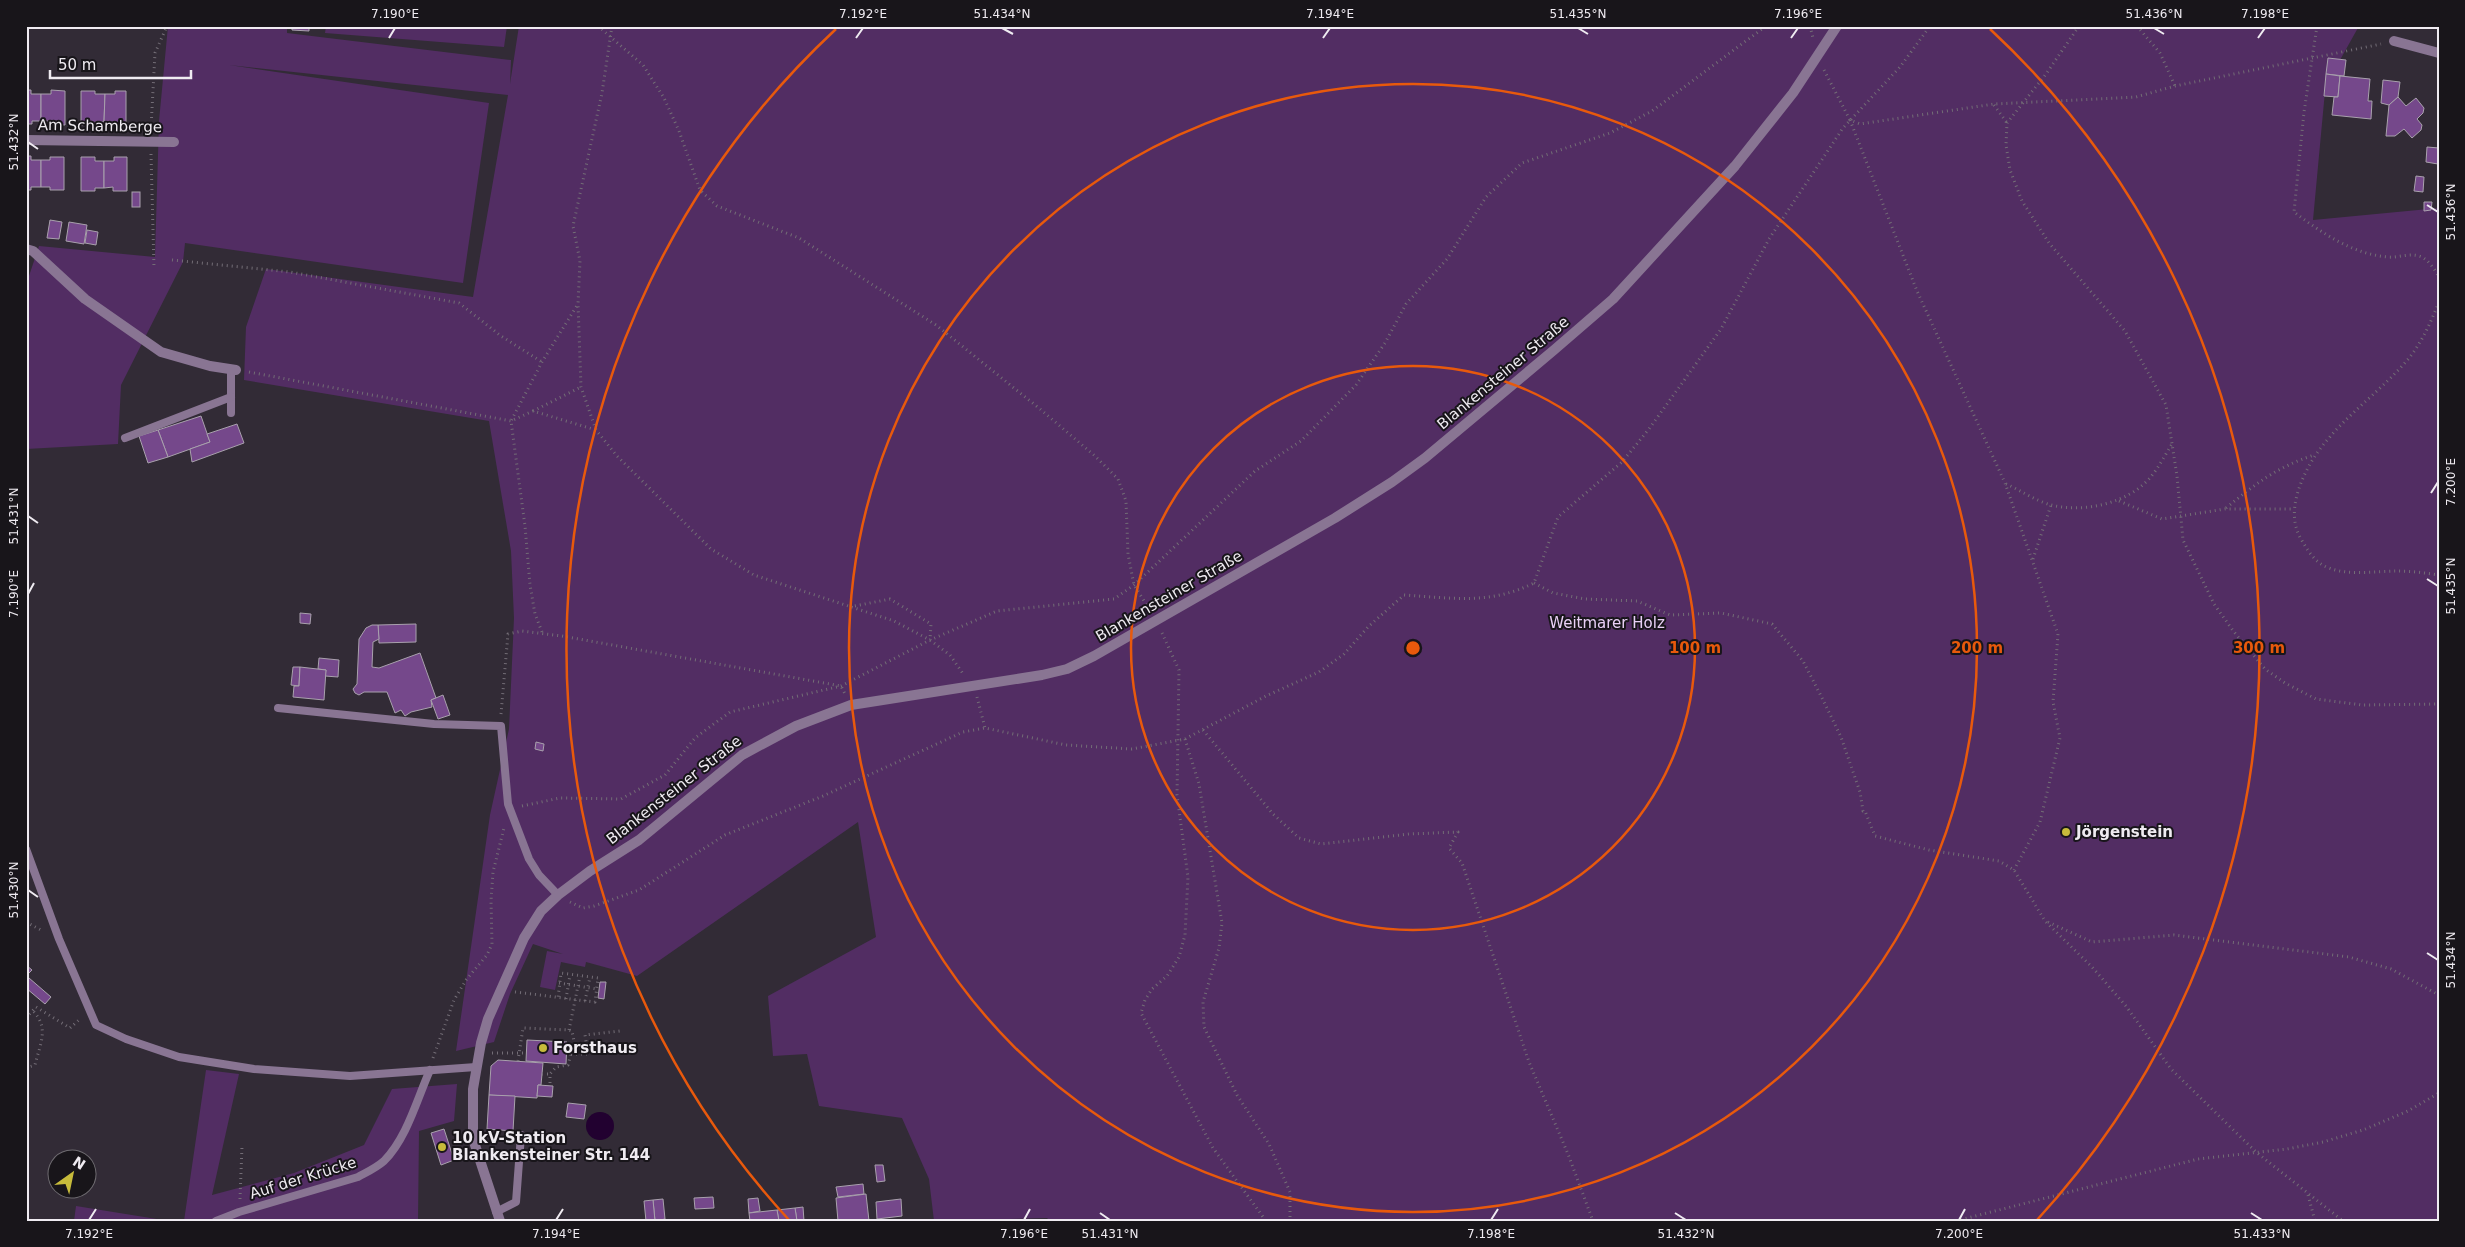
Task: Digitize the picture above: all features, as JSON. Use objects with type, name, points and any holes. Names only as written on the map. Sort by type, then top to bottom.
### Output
[{"type":"street","name":"Blankensteiner Straße","points":[[498,1216],[473,1139],[472,1089],[476,1067],[494,1004],[524,938],[541,911],[558,895],[639,840],[742,755],[796,726],[851,705],[973,687],[1067,669],[1157,621],[1335,518],[1392,482],[1425,458],[1613,299],[1686,222],[1779,112],[1837,26]]},
{"type":"street","points":[[2394,41],[2439,53]]},
{"type":"street","name":"Am Schamberge","points":[[26,140],[174,142]]},
{"type":"street","points":[[26,249],[33,250],[85,299],[161,352],[233,369]]},
{"type":"lane","points":[[231,414],[233,369]]},
{"type":"lane","points":[[125,438],[231,397]]},
{"type":"lane","points":[[278,708],[434,724],[501,726],[508,804],[529,859],[539,875],[558,895]]},
{"type":"lane","points":[[26,849],[59,939],[96,1025],[135,1043],[179,1057],[254,1069],[350,1076],[476,1067]]},
{"type":"lane","name":"Auf der Krücke","points":[[216,1221],[239,1212],[349,1180],[374,1169],[385,1160],[402,1135],[430,1070]]},
{"type":"lane","points":[[498,1216],[516,1202],[521,1135]]},
{"type":"path","points":[[598,26],[643,65],[660,92],[679,131],[700,190],[717,206],[799,238],[936,325],[1040,409],[1095,456],[1118,479],[1126,501],[1128,554],[1134,585],[1157,621],[1178,670],[1177,795],[1188,876],[1185,935],[1178,957],[1167,976],[1152,989],[1145,1000],[1141,1013],[1214,1148],[1266,1221]]},
{"type":"path","points":[[612,26],[602,93],[573,226],[580,262],[578,304],[581,387],[596,430],[624,464],[711,549],[754,575],[849,608],[894,621],[930,640],[950,655],[973,687],[985,728]]},
{"type":"path","points":[[430,1070],[454,1000],[466,980],[487,955],[492,944],[493,872],[508,804],[524,806],[560,798],[621,799],[665,775],[695,738],[730,712],[841,686],[930,640],[996,611],[1114,600],[1134,585],[1255,471],[1301,441],[1356,385],[1384,343],[1406,304],[1447,259],[1486,197],[1522,163],[1610,133],[1652,111],[1766,26]]},
{"type":"path","points":[[1810,26],[1818,56],[1850,120],[1917,291],[2005,483],[2058,634],[2053,702],[2060,738],[2040,822],[2014,870]]},
{"type":"path","points":[[558,895],[583,908],[618,899],[639,890],[725,835],[823,796],[963,732],[985,728],[1066,745],[1132,749],[1185,739],[1266,696],[1320,672],[1344,654],[1369,626],[1404,595],[1485,599],[1515,593],[1534,583],[1558,517],[1622,462],[1648,429],[1721,329],[1768,239],[1850,120],[1900,67],[1930,26]]},
{"type":"path","points":[[2007,123],[2025,102],[2079,26]]},
{"type":"path","points":[[2137,26],[2160,53],[2175,86]]},
{"type":"path","points":[[2317,26],[2314,57],[2304,112],[2294,212],[2323,234],[2370,254],[2390,258],[2407,255],[2421,256],[2436,270],[2439,278]]},
{"type":"path","points":[[1850,120],[1860,124],[1994,104],[2136,97],[2175,86],[2394,41]]},
{"type":"path","points":[[1994,104],[2007,123],[2006,145],[2010,170],[2022,200],[2049,243],[2125,331],[2166,405],[2183,540],[2214,604],[2234,632],[2265,669],[2284,683],[2316,699],[2362,705],[2439,704]]},
{"type":"path","points":[[172,260],[290,272],[459,303],[501,336],[542,362]]},
{"type":"path","points":[[2439,302],[2428,330],[2404,364],[2332,433],[2314,455],[2306,470],[2294,509],[2297,532],[2312,557],[2329,568],[2349,572],[2400,571],[2439,574]]},
{"type":"path","points":[[542,632],[535,614],[530,585],[525,526],[511,421],[542,362],[578,304]]},
{"type":"path","points":[[233,369],[511,421],[581,387]]},
{"type":"path","points":[[534,411],[596,430]]},
{"type":"path","points":[[2005,483],[2051,505],[2081,508],[2118,500],[2135,492],[2149,479],[2172,444]]},
{"type":"path","points":[[2225,509],[2265,477],[2288,464],[2314,455]]},
{"type":"path","points":[[2118,500],[2162,519],[2225,509],[2294,509]]},
{"type":"path","points":[[2032,560],[2051,505]]},
{"type":"path","points":[[1534,583],[1553,593],[1577,598],[1637,601],[1670,614],[1721,613],[1772,624],[1803,661],[1841,737],[1860,792],[1863,811],[1865,811],[1875,836],[1929,850],[1999,861],[2014,870],[2045,921],[2098,973],[2126,1006],[2172,1069],[2256,1152],[2343,1221]]},
{"type":"path","points":[[849,608],[890,599],[931,624],[930,640]]},
{"type":"path","points":[[501,726],[508,634],[522,631],[542,632],[841,686]]},
{"type":"path","points":[[841,686],[851,705]]},
{"type":"path","points":[[1203,730],[1273,814],[1299,838],[1321,844],[1410,834],[1458,832],[1449,848],[1462,862],[1529,1062],[1568,1154],[1593,1221]]},
{"type":"path","points":[[1185,739],[1200,784],[1222,923],[1219,948],[1203,1002],[1204,1027],[1237,1094],[1269,1144],[1290,1192],[1290,1221]]},
{"type":"path","points":[[2045,921],[2092,942],[2174,934],[2349,957],[2391,969],[2439,994]]},
{"type":"path","points":[[516,992],[558,998],[595,1002],[598,978],[561,973],[558,998]]},
{"type":"path","points":[[566,999],[570,974]]},
{"type":"path","points":[[569,1030],[580,976]]},
{"type":"path","points":[[585,1001],[590,977]]},
{"type":"path","points":[[559,983],[597,989]]},
{"type":"path","points":[[26,1018],[36,1007],[70,1028],[80,1018]]},
{"type":"path","points":[[26,1068],[35,1066],[43,1031],[41,1018],[32,1010]]},
{"type":"path","points":[[518,1061],[523,1028],[572,1031],[574,1042],[568,1066],[556,1067],[550,1074],[550,1083]]},
{"type":"path","points":[[571,1054],[588,1054],[585,1035],[620,1031]]},
{"type":"path","points":[[479,1052],[526,1053]]},
{"type":"path","points":[[542,1074],[550,1074]]},
{"type":"path","points":[[1956,1221],[2198,1159],[2314,1144],[2363,1130],[2408,1111],[2439,1093]]},
{"type":"path","points":[[239,1212],[242,1146]]},
{"type":"path","points":[[2308,1194],[2315,1221]]},
{"type":"green space","name":"Weitmarer Holz","points":[[168,26],[287,26],[287,33],[511,60],[510,84],[519,26],[2359,26],[2340,60],[2328,59],[2313,220],[2439,208],[2439,1221],[1050,1221],[1047,1218],[934,1221],[929,1179],[902,1118],[819,1106],[807,1054],[773,1056],[768,996],[876,937],[858,822],[637,976],[586,962],[585,967],[561,962],[555,990],[540,987],[547,951],[563,954],[533,944],[510,994],[494,1042],[456,1051],[490,815],[509,729],[514,618],[511,551],[489,421],[244,380],[246,327],[266,269],[473,297],[508,95],[229,65],[489,103],[463,283],[185,243],[183,262],[121,385],[118,444],[26,449],[26,285],[39,246],[155,257],[159,121]]},
{"type":"green space","points":[[326,26],[507,26],[504,47],[325,33]]},
{"type":"green space","points":[[206,1070],[239,1074],[212,1195],[294,1173],[364,1145],[392,1089],[457,1084],[454,1121],[419,1131],[418,1221],[255,1221],[254,1219],[242,1221],[184,1221]]},
{"type":"green space","points":[[76,1206],[169,1221],[74,1221]]},
{"type":"shaded area","points":[[600,1112],[610,1116],[614,1126],[610,1136],[600,1140],[590,1136],[586,1126],[590,1116]]},
{"type":"building","points":[[292,26],[309,26],[309,31],[292,30]]},
{"type":"building","points":[[2328,58],[2346,60],[2344,76],[2326,74]]},
{"type":"building","points":[[2326,74],[2340,76],[2338,97],[2324,96]]},
{"type":"building","points":[[2340,76],[2370,79],[2368,101],[2372,101],[2371,119],[2332,115],[2334,97],[2338,97]]},
{"type":"building","points":[[2383,80],[2400,82],[2398,97],[2389,105],[2381,103]]},
{"type":"building","points":[[26,90],[31,90],[31,94],[41,94],[41,121],[32,121],[32,124],[26,124]]},
{"type":"building","points":[[51,90],[65,91],[65,125],[51,125],[51,121],[41,121],[41,94],[51,94]]},
{"type":"building","points":[[81,91],[95,91],[95,94],[105,94],[104,122],[95,122],[95,125],[81,125]]},
{"type":"building","points":[[115,91],[126,91],[126,125],[104,122],[105,94],[115,94]]},
{"type":"building","points":[[2398,97],[2406,106],[2416,98],[2424,108],[2423,113],[2417,119],[2422,125],[2421,130],[2412,138],[2404,129],[2395,136],[2386,136],[2389,105]]},
{"type":"building","points":[[2427,147],[2439,148],[2438,164],[2426,162]]},
{"type":"building","points":[[26,156],[31,156],[31,160],[41,160],[41,187],[31,187],[31,190],[26,190]]},
{"type":"building","points":[[50,157],[64,157],[64,190],[50,190],[50,187],[41,187],[41,160],[50,160]]},
{"type":"building","points":[[81,157],[95,157],[95,161],[104,161],[104,188],[95,188],[95,191],[81,191]]},
{"type":"building","points":[[114,157],[127,157],[127,191],[113,191],[113,187],[104,188],[104,161],[114,161]]},
{"type":"building","points":[[2416,176],[2424,177],[2423,192],[2414,191]]},
{"type":"building","points":[[132,192],[140,192],[140,207],[132,207]]},
{"type":"building","points":[[2424,202],[2432,202],[2431,210],[2424,211]]},
{"type":"building","points":[[50,220],[62,222],[59,239],[47,238]]},
{"type":"building","points":[[69,222],[87,225],[84,244],[66,241]]},
{"type":"building","points":[[87,230],[98,232],[96,245],[85,243]]},
{"type":"building","points":[[201,416],[210,442],[168,457],[158,430]]},
{"type":"building","points":[[237,424],[244,443],[192,462],[190,449],[210,442],[207,434]]},
{"type":"building","points":[[158,430],[168,457],[148,463],[139,436]]},
{"type":"building","points":[[300,613],[311,614],[310,624],[300,623]]},
{"type":"building","points":[[416,624],[416,642],[379,643],[378,625]]},
{"type":"building","points":[[378,625],[379,639],[373,642],[372,667],[379,668],[420,653],[436,698],[431,700],[432,707],[411,712],[405,716],[401,710],[395,713],[387,692],[364,692],[359,695],[355,693],[353,689],[357,684],[359,639],[366,628]]},
{"type":"building","points":[[319,658],[339,660],[338,677],[325,676],[326,670],[318,669]]},
{"type":"building","points":[[293,667],[300,667],[299,686],[291,685]]},
{"type":"building","points":[[300,667],[326,670],[324,700],[293,697],[294,686],[299,686]]},
{"type":"building","points":[[443,695],[450,715],[438,719],[431,700]]},
{"type":"building","points":[[536,742],[544,744],[543,751],[535,749]]},
{"type":"building","points":[[26,965],[32,970],[26,976]]},
{"type":"building","points":[[29,978],[51,997],[45,1004],[26,988],[26,981]]},
{"type":"building","points":[[600,982],[606,982],[604,999],[598,998]]},
{"type":"building","points":[[527,1040],[567,1042],[566,1064],[526,1061]]},
{"type":"building","points":[[498,1060],[543,1063],[541,1085],[538,1085],[537,1098],[489,1095],[491,1066]]},
{"type":"building","points":[[538,1085],[553,1086],[552,1097],[537,1096]]},
{"type":"building","points":[[489,1095],[515,1096],[513,1131],[487,1129]]},
{"type":"building","points":[[568,1103],[586,1105],[584,1119],[566,1117]]},
{"type":"building","name":"10 kV-Station Blankensteiner Str. 144","points":[[444,1129],[454,1160],[441,1165],[431,1133]]},
{"type":"building","points":[[875,1165],[883,1165],[885,1181],[877,1182]]},
{"type":"building","points":[[863,1184],[864,1194],[838,1197],[836,1187]]},
{"type":"building","points":[[866,1194],[869,1221],[838,1221],[836,1198]]},
{"type":"building","points":[[713,1197],[714,1208],[695,1209],[694,1198]]},
{"type":"building","points":[[758,1198],[760,1211],[749,1213],[748,1199]]},
{"type":"building","points":[[663,1199],[665,1219],[655,1221],[653,1200]]},
{"type":"building","points":[[901,1199],[902,1216],[877,1219],[876,1202]]},
{"type":"building","points":[[653,1200],[655,1221],[646,1221],[644,1201]]},
{"type":"building","points":[[803,1207],[804,1221],[797,1221],[795,1208]]},
{"type":"building","points":[[795,1208],[797,1221],[779,1221],[777,1210]]},
{"type":"building","points":[[777,1210],[779,1221],[750,1221],[749,1213]]},
{"type":"place","name":"Jörgenstein","points":[[2066,832]]},
{"type":"place","name":"Forsthaus","points":[[543,1048]]},
{"type":"place","name":"10 kV-Station Blankensteiner Str. 144","points":[[442,1147]]}]
